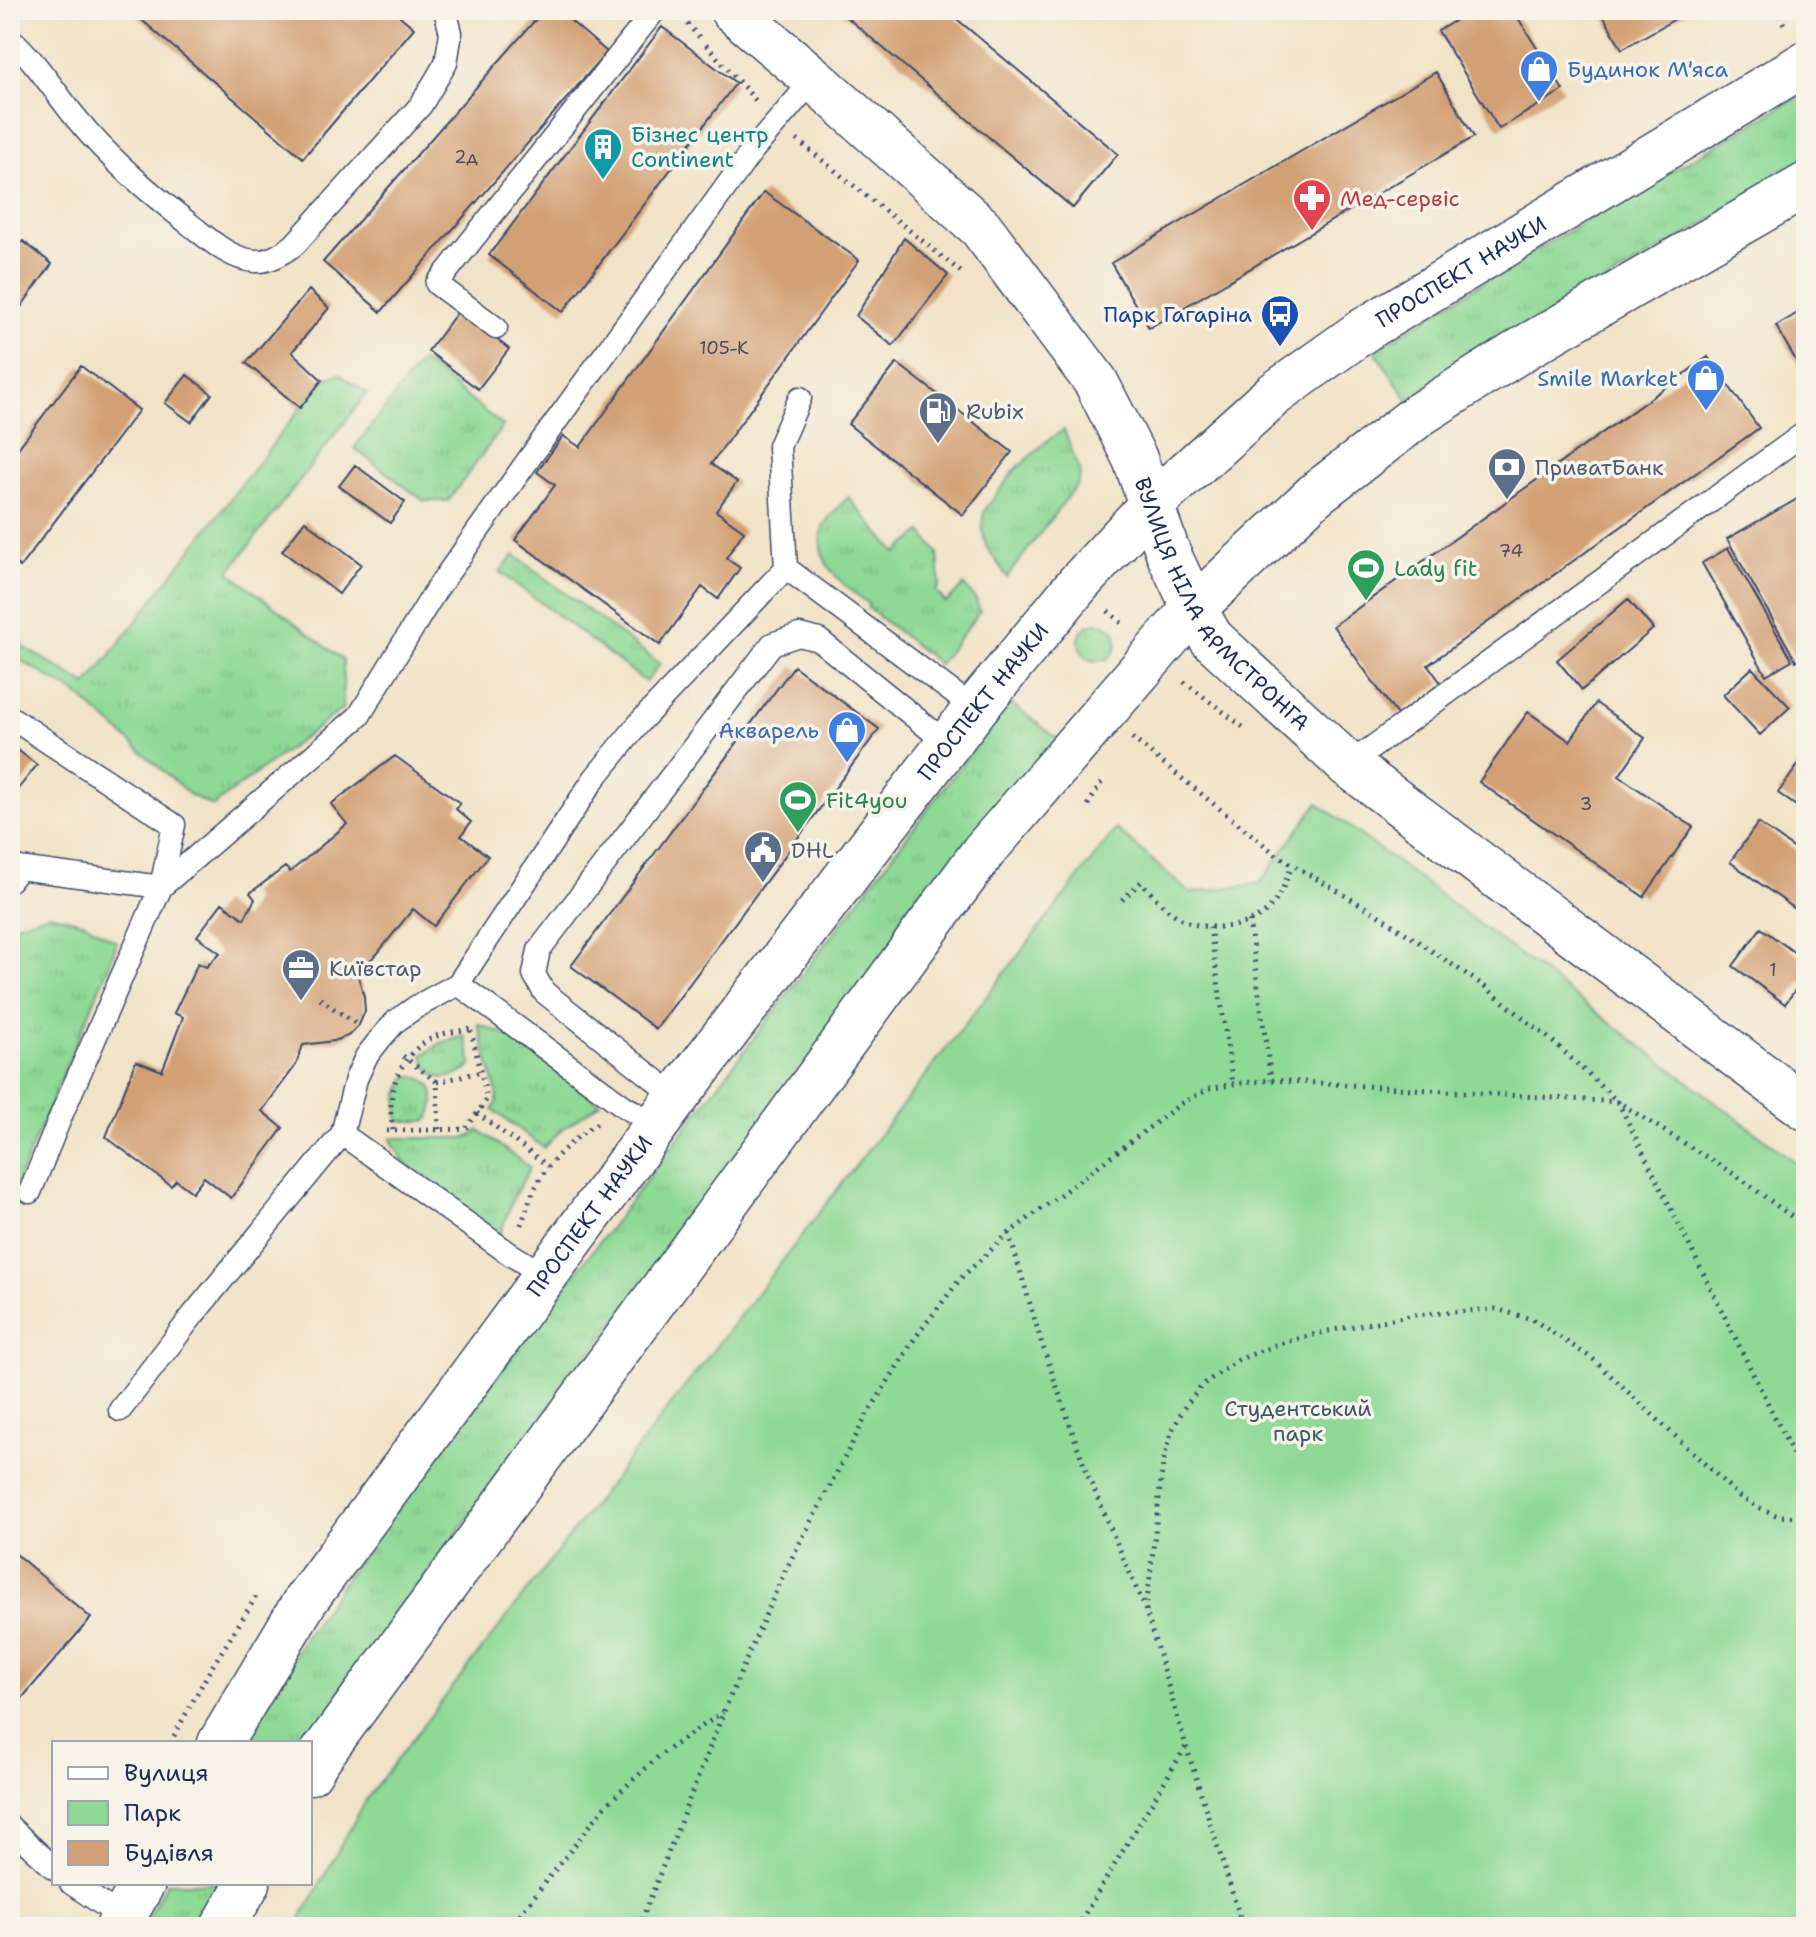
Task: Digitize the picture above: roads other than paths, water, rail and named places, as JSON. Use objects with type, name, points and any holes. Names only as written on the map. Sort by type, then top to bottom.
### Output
[{"type":"main road","name":"ВУЛИЦЯ НІЛА АРМСТРОНГА","points":[[732,10],[981,228],[1096,382],[1135,459],[1169,555],[1211,638],[1348,765],[1806,1108]]},
{"type":"main road","name":"ПРОСПЕКТ НАУКИ","points":[[221,1741],[305,1601],[528,1265],[975,709],[1078,584],[1151,505],[1273,395],[1364,330],[1806,63]]},
{"type":"main road","points":[[312,1769],[983,852],[1194,608],[1317,493],[1420,414],[1540,339],[1806,185]]},
{"type":"main road","points":[[223,1927],[247,1885]]},
{"type":"lane","points":[[10,38],[46,77],[107,154],[145,190],[227,253],[257,261],[279,256],[294,245],[421,105],[446,63],[451,33],[445,10]]},
{"type":"lane","points":[[496,328],[437,284],[655,10]]},
{"type":"lane","points":[[10,880],[19,868],[161,887],[359,716],[436,590],[469,543],[738,171],[814,79]]},
{"type":"lane","points":[[120,1410],[193,1315],[342,1134],[356,1079],[373,1048],[396,1021],[458,984],[594,779],[641,721],[786,568],[779,446],[800,398]]},
{"type":"lane","points":[[1348,765],[1806,432]]},
{"type":"lane","points":[[786,568],[975,709]]},
{"type":"lane","points":[[653,1109],[544,992],[534,974],[539,950],[772,644],[799,635],[819,640],[948,744]]},
{"type":"lane","points":[[10,717],[174,825],[161,887],[30,1192]]},
{"type":"lane","points":[[458,984],[653,1109]]},
{"type":"lane","points":[[342,1134],[528,1265]]},
{"type":"lane","points":[[10,1827],[52,1866]]},
{"type":"lane","points":[[75,1885],[128,1909]]},
{"type":"place","name":"Будинок М'яса","points":[[1539,103]]},
{"type":"place","name":"Бізнес центр Continent","points":[[603,181]]},
{"type":"place","name":"Мед-сервіс","points":[[1312,232]]},
{"type":"place","name":"Парк Гагаріна","points":[[1280,348]]},
{"type":"place","name":"Smile Market","points":[[1706,412]]},
{"type":"place","name":"Rubix","points":[[938,445]]},
{"type":"place","name":"ПриватБанк","points":[[1507,501]]},
{"type":"place","name":"Lady fit","points":[[1366,602]]},
{"type":"place","name":"Акварель","points":[[847,764]]},
{"type":"place","name":"Fit4you","points":[[798,834]]},
{"type":"place","name":"DHL","points":[[763,884]]},
{"type":"place","name":"Київстар","points":[[301,1002]]},
{"type":"park label","name":"Студентський парк","points":[[1298,1420]]}]
